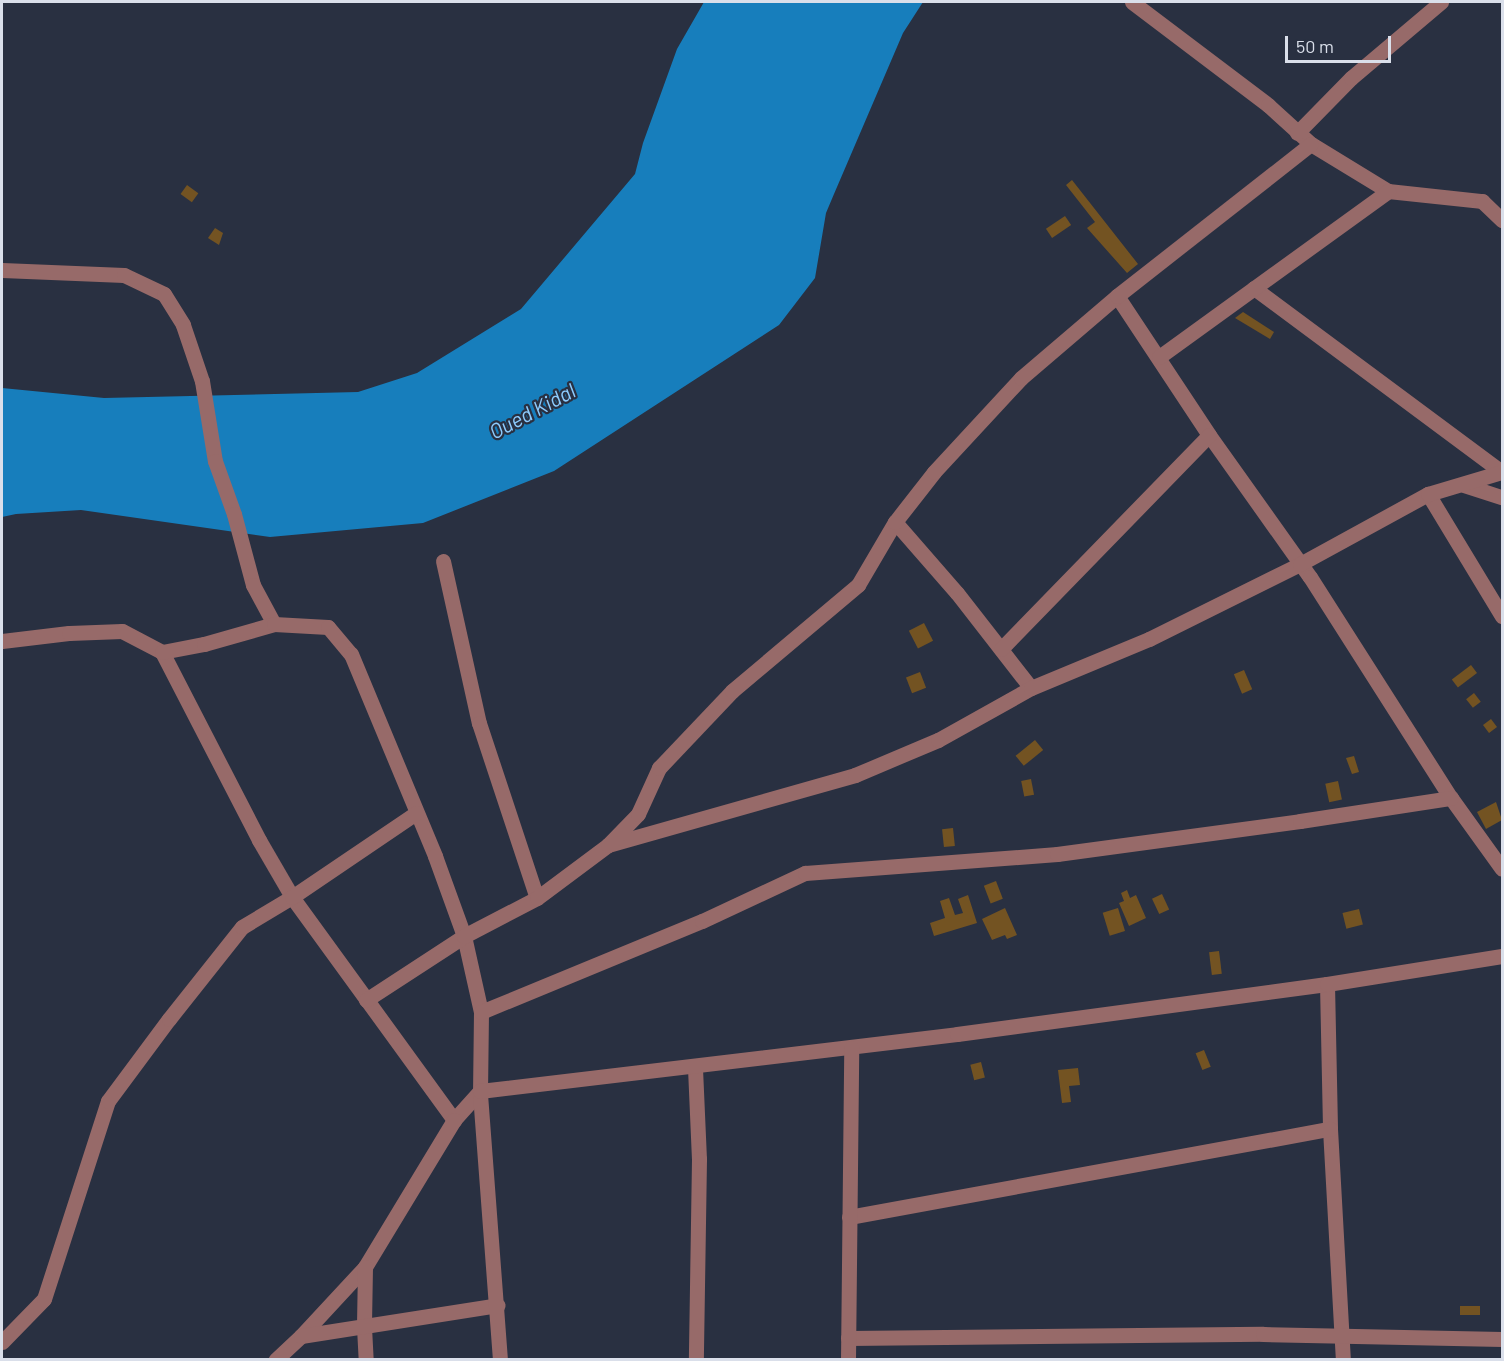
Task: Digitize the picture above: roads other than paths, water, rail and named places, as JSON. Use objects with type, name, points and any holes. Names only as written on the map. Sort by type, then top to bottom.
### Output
[{"type":"street","points":[[1132,2],[1268,105],[1311,144],[1388,191],[1482,201],[1503,219]]},
{"type":"street","points":[[1298,132],[1351,78],[1441,2]]},
{"type":"street","points":[[366,1000],[464,936],[537,898],[609,845],[638,814],[659,768],[732,691],[858,585],[895,522],[970,431],[1021,378],[1117,296],[1311,144]]},
{"type":"street","points":[[1159,357],[1388,191]]},
{"type":"street","points":[[2,270],[124,275],[164,294],[183,325],[202,381],[215,460],[234,514],[253,585],[274,624]]},
{"type":"street","points":[[1254,288],[1502,472]]},
{"type":"street","points":[[1117,296],[1209,435],[1300,564],[1451,798],[1503,870]]},
{"type":"street","points":[[1001,649],[1209,435]]},
{"type":"street","points":[[609,845],[855,776],[938,740],[1031,688],[1149,639],[1300,564],[1428,494],[1502,472]]},
{"type":"street","points":[[1464,485],[1503,496]]},
{"type":"street","points":[[1428,494],[1503,616]]},
{"type":"street","points":[[895,522],[1031,688]]},
{"type":"street","points":[[443,561],[479,723],[537,898]]},
{"type":"street","points":[[162,652],[204,644],[274,624],[328,627],[351,654],[464,936],[481,1012],[480,1091],[498,1305],[500,1359]]},
{"type":"street","points":[[2,641],[69,633],[122,630],[162,652],[259,840],[292,897],[454,1120]]},
{"type":"street","points":[[481,1012],[702,921],[805,873],[1056,854],[1451,798]]},
{"type":"street","points":[[2,1342],[44,1299],[108,1101],[242,927],[292,897],[416,813]]},
{"type":"street","points":[[275,1359],[302,1336],[365,1267],[454,1120],[480,1091],[695,1068],[851,1048],[1327,984],[1503,956]]},
{"type":"street","points":[[1327,984],[1330,1129],[1343,1359]]},
{"type":"street","points":[[848,1359],[851,1048]]},
{"type":"street","points":[[695,1068],[699,1159],[696,1359]]},
{"type":"street","points":[[849,1217],[1330,1129]]},
{"type":"street","points":[[365,1267],[366,1359]]},
{"type":"street","points":[[302,1336],[498,1305]]},
{"type":"street","points":[[848,1338],[1342,1335],[1503,1339]]},
{"type":"water","name":"Oued Kidal","points":[[704,2],[923,2],[903,33],[826,213],[815,278],[779,325],[554,471],[423,523],[270,537],[81,510],[2,517],[2,388],[104,398],[358,392],[417,373],[521,309],[635,174],[643,143],[677,49]]}]
